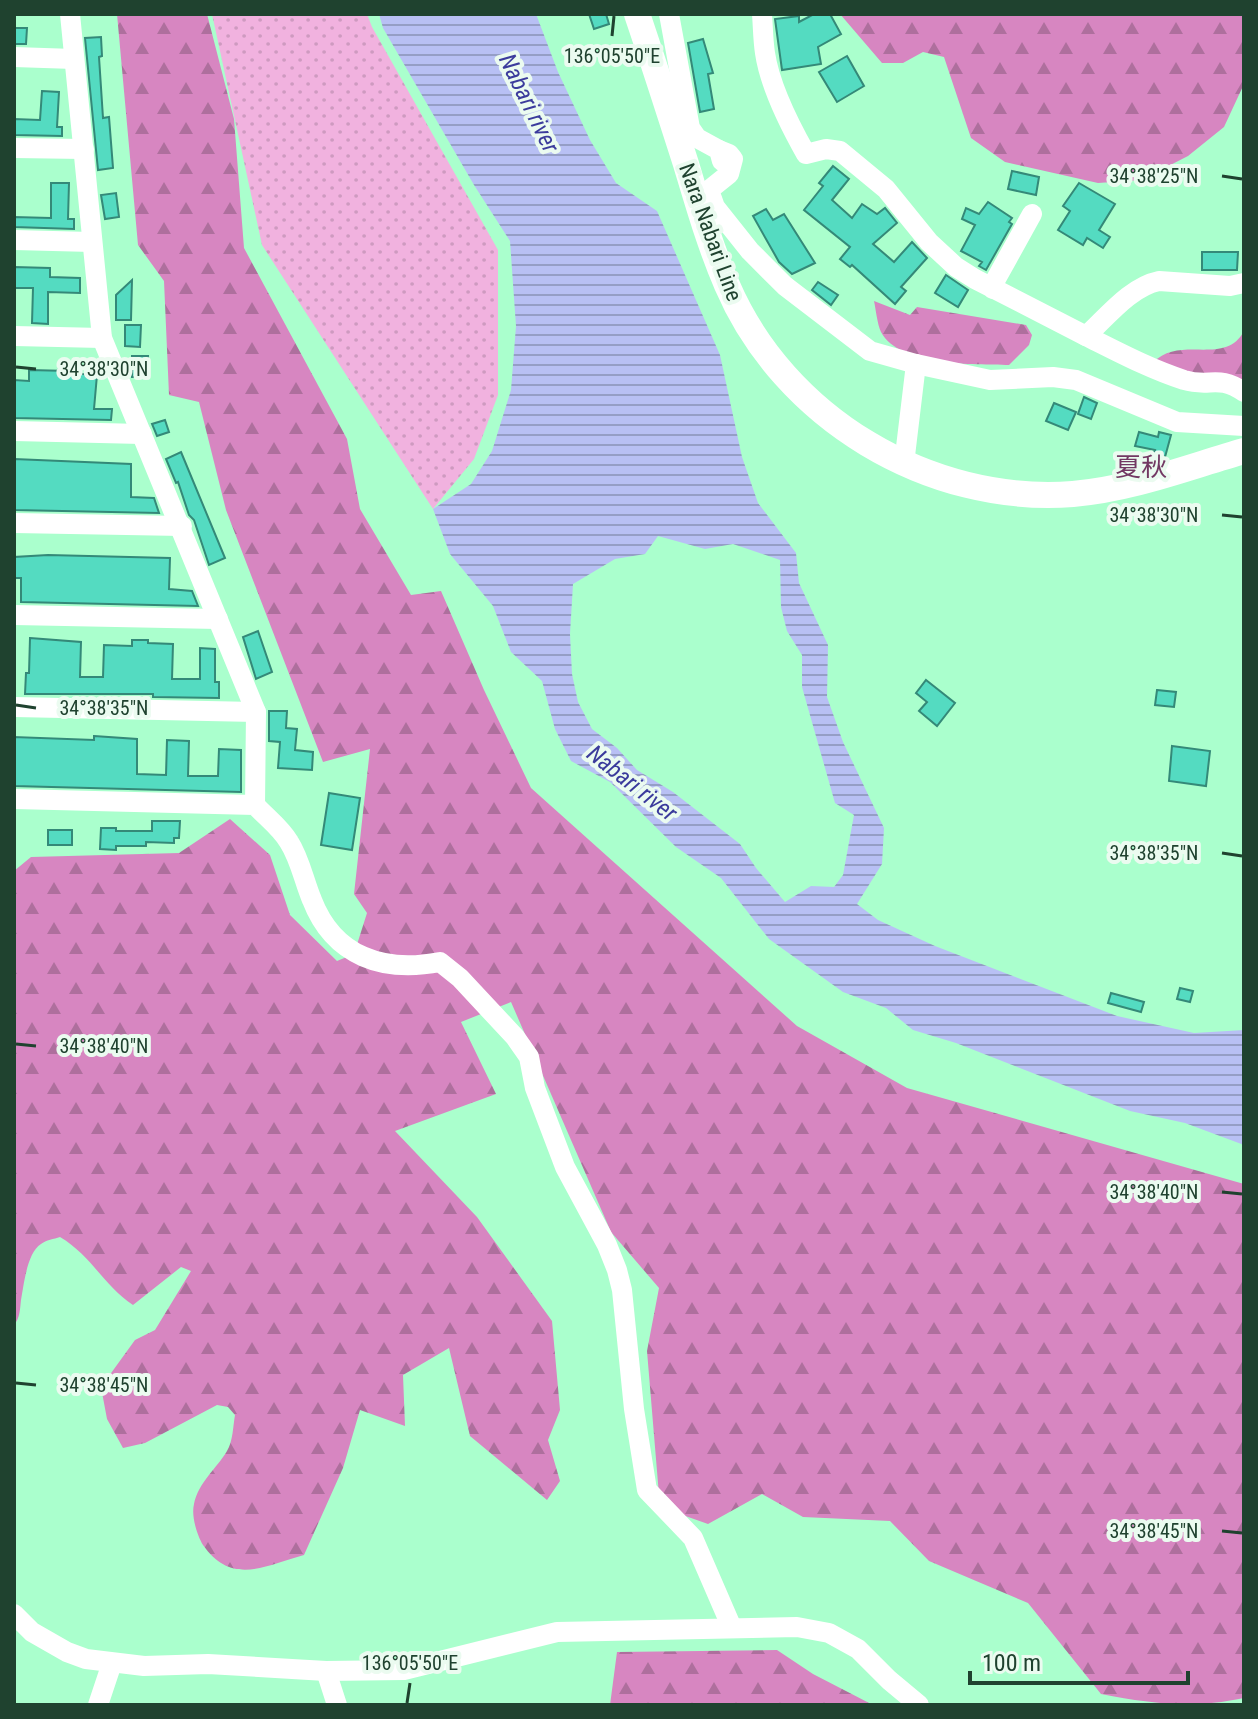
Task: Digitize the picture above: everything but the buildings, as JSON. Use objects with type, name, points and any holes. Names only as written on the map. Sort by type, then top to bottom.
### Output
[{"type":"main road","name":"Nara Nabari Line","points":[[637,14],[728,288],[766,353],[785,377],[827,415],[877,451],[904,464],[965,484],[1047,495],[1110,489],[1244,451]]},
{"type":"street","points":[[70,14],[102,338],[256,712],[255,805],[289,842],[316,911],[345,946],[371,961],[387,965],[421,966],[440,962],[471,990],[515,1037],[529,1057],[535,1088],[565,1167],[617,1270],[622,1290],[638,1443],[647,1490],[693,1538],[732,1628]]},
{"type":"street","points":[[669,14],[690,128],[697,138],[733,159],[732,167],[722,181],[712,186],[709,194],[715,207],[750,251],[785,286],[870,351],[990,380],[1053,377],[1076,380],[1177,422],[1244,426]]},
{"type":"street","points":[[762,14],[765,55],[794,133],[806,154],[826,149],[840,151],[886,189],[939,252],[963,272],[993,289],[1086,336],[1185,380],[1230,383],[1244,392]]},
{"type":"street","points":[[14,57],[74,59]]},
{"type":"street","points":[[14,148],[84,149]]},
{"type":"street","points":[[691,179],[719,170],[722,163],[719,150]]},
{"type":"street","points":[[993,289],[1032,214]]},
{"type":"street","points":[[14,240],[92,242]]},
{"type":"street","points":[[1086,336],[1135,291],[1147,284],[1159,281],[1230,286],[1244,283]]},
{"type":"street","points":[[14,336],[102,338]]},
{"type":"street","points":[[904,464],[916,364]]},
{"type":"street","points":[[14,431],[142,434]]},
{"type":"street","points":[[14,523],[182,526]]},
{"type":"street","points":[[14,615],[218,619]]},
{"type":"street","points":[[14,707],[256,712]]},
{"type":"street","points":[[14,799],[255,805]]},
{"type":"street","points":[[14,1614],[32,1632],[86,1659],[144,1666],[208,1664],[326,1671],[404,1670],[557,1632],[797,1627],[829,1633],[858,1649],[919,1705]]},
{"type":"street","points":[[98,1705],[112,1663]]},
{"type":"street","points":[[326,1671],[337,1705]]},
{"type":"shaded area","points":[[212,14],[367,14],[498,250],[498,395],[474,459],[433,509],[262,245]]},
{"type":"green space","points":[[117,14],[207,14],[234,119],[244,248],[347,439],[360,509],[411,595],[441,591],[531,788],[797,1026],[907,1088],[1244,1184],[1244,1698],[1172,1704],[1101,1694],[1028,1603],[929,1561],[890,1521],[803,1517],[762,1494],[708,1524],[660,1507],[647,1351],[659,1288],[611,1232],[511,1002],[461,1022],[496,1094],[395,1131],[477,1217],[552,1321],[560,1410],[548,1440],[560,1481],[547,1500],[470,1436],[449,1348],[403,1375],[405,1426],[360,1410],[343,1468],[304,1555],[249,1570],[237,1569],[214,1558],[203,1545],[193,1509],[199,1489],[229,1447],[235,1415],[228,1407],[217,1405],[145,1443],[123,1448],[107,1419],[101,1387],[135,1340],[155,1330],[191,1271],[181,1267],[133,1305],[71,1245],[60,1237],[50,1240],[36,1248],[29,1261],[14,1325],[14,871],[31,857],[179,853],[230,819],[270,855],[290,915],[337,961],[354,954],[367,913],[354,894],[370,749],[323,762],[226,510],[199,402],[169,395],[164,281],[138,245]]},
{"type":"green space","points":[[840,14],[1244,14],[1244,84],[1224,127],[1188,156],[1141,180],[1098,183],[1005,162],[971,138],[944,57],[923,52],[903,63],[882,63]]},
{"type":"green space","points":[[874,301],[910,315],[917,307],[1026,325],[1032,335],[1029,345],[1009,365],[921,358],[904,352],[881,332]]},
{"type":"green space","points":[[1244,331],[1244,385],[1186,376],[1153,363],[1176,351],[1225,347],[1236,342]]},
{"type":"green space","points":[[777,1650],[813,1674],[873,1705],[610,1705],[617,1652]]},
{"type":"water","name":"Nabari river","points":[[379,14],[536,14],[558,72],[590,140],[616,183],[657,211],[720,355],[742,457],[758,503],[796,553],[799,583],[828,645],[827,697],[843,742],[884,828],[882,864],[857,904],[878,920],[935,946],[1117,1016],[1194,1033],[1244,1030],[1244,1145],[1185,1123],[1130,1111],[956,1043],[913,1030],[886,1008],[843,992],[769,939],[721,878],[676,847],[610,782],[571,761],[555,729],[542,681],[511,652],[493,606],[450,554],[433,509],[471,484],[492,451],[511,390],[516,326],[510,241],[383,28]],"holes":[[[658,536],[705,549],[733,544],[780,560],[781,607],[787,631],[802,655],[802,687],[835,803],[854,815],[843,875],[834,887],[811,886],[785,902],[740,844],[673,792],[637,770],[617,748],[592,729],[578,702],[572,674],[570,634],[573,584],[615,559],[645,554]]]},
{"type":"district","name":"夏秋","points":[[1141,467]]}]
